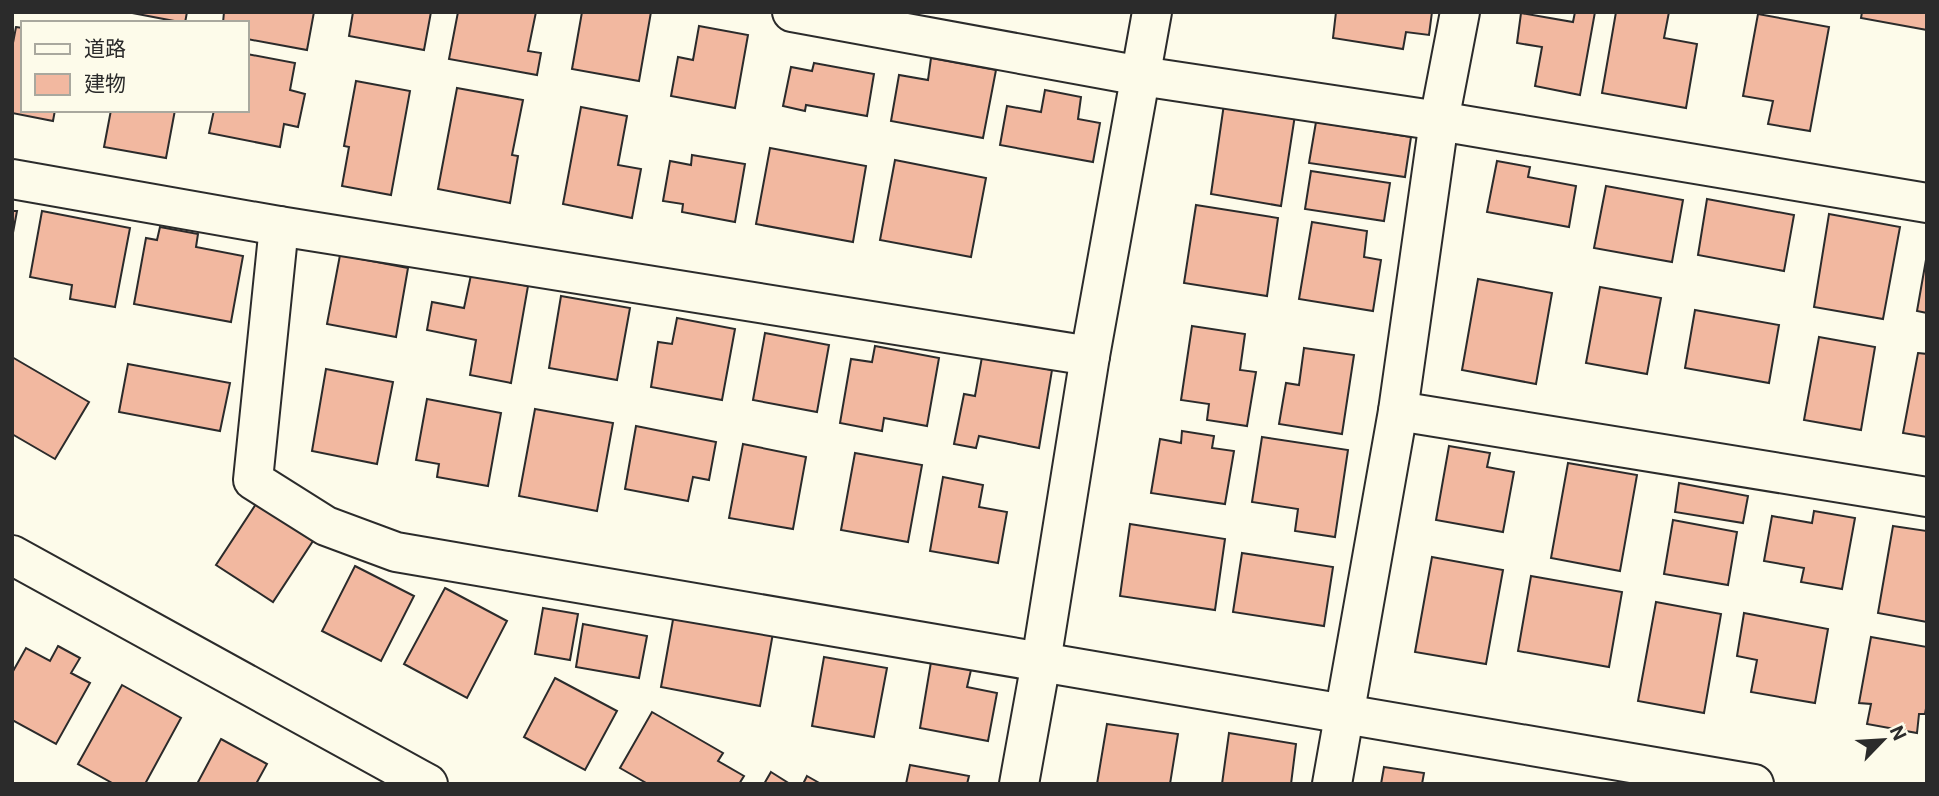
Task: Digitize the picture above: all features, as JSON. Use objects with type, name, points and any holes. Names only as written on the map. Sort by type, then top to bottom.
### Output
[{"type":"street","points":[[792,12],[1141,76],[1439,121],[1927,203]]},
{"type":"street","points":[[1019,784],[1090,356],[1152,12]]},
{"type":"street","points":[[1332,784],[1398,411],[1439,121],[1460,12]]},
{"type":"street","points":[[12,179],[279,226],[1090,356]]},
{"type":"street","points":[[279,226],[253,480],[326,526],[396,552],[1754,784]]},
{"type":"street","points":[[1398,411],[1927,498]]},
{"type":"street","points":[[12,555],[428,784]]},
{"type":"building","points":[[127,12],[187,12],[185,21]]},
{"type":"building","points":[[224,12],[314,12],[307,50],[248,39],[248,21],[223,21]]},
{"type":"building","points":[[353,12],[431,12],[424,50],[349,36]]},
{"type":"building","points":[[458,12],[536,12],[528,51],[541,53],[537,75],[449,59]]},
{"type":"building","points":[[582,12],[651,12],[639,81],[572,69]]},
{"type":"building","points":[[1336,12],[1432,12],[1429,35],[1406,32],[1403,49],[1333,38]]},
{"type":"building","points":[[1575,12],[1595,12],[1580,95],[1535,86],[1542,47],[1517,43],[1521,13],[1573,22]]},
{"type":"building","points":[[1616,12],[1669,12],[1664,38],[1697,44],[1686,108],[1602,93]]},
{"type":"building","points":[[1862,12],[1927,12],[1927,30],[1861,18]]},
{"type":"building","points":[[1758,14],[1829,27],[1810,131],[1768,124],[1773,101],[1743,96]]},
{"type":"building","points":[[699,26],[748,35],[735,108],[671,96],[678,57],[693,60]]},
{"type":"building","points":[[16,27],[21,28],[21,112],[55,112],[53,121],[12,113],[12,48]]},
{"type":"building","points":[[248,54],[295,63],[290,90],[305,94],[298,127],[284,124],[280,147],[209,133],[214,112],[248,112]]},
{"type":"building","points":[[931,58],[996,70],[983,138],[891,121],[899,75],[928,80]]},
{"type":"building","points":[[814,63],[874,74],[867,116],[806,105],[805,111],[783,106],[791,67],[812,71]]},
{"type":"building","points":[[356,81],[410,91],[391,195],[342,186],[349,147],[344,146]]},
{"type":"building","points":[[457,88],[523,100],[512,155],[518,156],[510,203],[438,189]]},
{"type":"building","points":[[1045,90],[1081,97],[1078,119],[1100,123],[1093,162],[1000,145],[1007,106],[1041,112]]},
{"type":"building","points":[[1224,104],[1295,115],[1281,206],[1211,194]]},
{"type":"building","points":[[581,107],[627,116],[618,165],[641,169],[632,218],[563,204]]},
{"type":"building","points":[[111,112],[175,112],[166,158],[104,147]]},
{"type":"building","points":[[1316,122],[1411,137],[1405,177],[1309,163]]},
{"type":"building","points":[[770,148],[866,166],[853,242],[756,224]]},
{"type":"building","points":[[692,155],[745,164],[735,222],[682,212],[683,204],[663,201],[670,161],[691,165]]},
{"type":"building","points":[[895,160],[986,178],[971,257],[880,240]]},
{"type":"building","points":[[1497,161],[1530,167],[1528,177],[1576,186],[1569,227],[1487,212]]},
{"type":"building","points":[[1311,171],[1390,183],[1384,221],[1305,209]]},
{"type":"building","points":[[1606,186],[1683,200],[1672,262],[1594,248]]},
{"type":"building","points":[[1707,199],[1794,215],[1784,271],[1698,255]]},
{"type":"building","points":[[1196,205],[1278,218],[1267,296],[1184,283]]},
{"type":"building","points":[[12,211],[17,211],[12,238]]},
{"type":"building","points":[[42,211],[130,228],[115,307],[70,299],[72,285],[30,277]]},
{"type":"building","points":[[1829,214],[1900,227],[1883,319],[1814,307]]},
{"type":"building","points":[[1312,222],[1367,231],[1364,257],[1381,260],[1373,311],[1299,299]]},
{"type":"building","points":[[160,227],[198,234],[196,247],[243,256],[231,322],[134,304],[146,238],[157,240]]},
{"type":"building","points":[[1927,254],[1927,313],[1917,311]]},
{"type":"building","points":[[340,255],[408,268],[396,337],[327,324]]},
{"type":"building","points":[[471,275],[528,286],[511,383],[470,375],[476,340],[427,330],[432,302],[464,308]]},
{"type":"building","points":[[1478,279],[1552,293],[1536,384],[1462,370]]},
{"type":"building","points":[[1600,287],[1661,298],[1647,374],[1586,363]]},
{"type":"building","points":[[561,296],[630,308],[617,380],[549,368]]},
{"type":"building","points":[[1695,310],[1779,325],[1769,383],[1685,368]]},
{"type":"building","points":[[677,318],[735,329],[722,400],[651,387],[658,342],[672,344]]},
{"type":"building","points":[[1192,326],[1245,334],[1240,370],[1256,372],[1247,426],[1207,420],[1209,404],[1181,400]]},
{"type":"building","points":[[765,333],[829,345],[817,412],[753,400]]},
{"type":"building","points":[[1819,337],[1875,347],[1861,430],[1804,420]]},
{"type":"building","points":[[875,346],[939,358],[927,426],[884,418],[882,431],[840,423],[851,359],[872,362]]},
{"type":"building","points":[[1304,348],[1354,355],[1342,434],[1279,424],[1286,383],[1299,385]]},
{"type":"building","points":[[1918,353],[1927,354],[1927,437],[1903,433]]},
{"type":"building","points":[[12,357],[89,402],[55,459],[12,434]]},
{"type":"building","points":[[982,357],[1052,370],[1039,448],[979,436],[976,448],[954,444],[964,394],[975,396]]},
{"type":"building","points":[[128,364],[230,383],[220,431],[119,412]]},
{"type":"building","points":[[326,369],[393,382],[377,464],[312,451]]},
{"type":"building","points":[[427,399],[501,413],[488,486],[437,477],[439,464],[416,460]]},
{"type":"building","points":[[535,409],[613,423],[597,511],[519,496]]},
{"type":"building","points":[[636,426],[716,442],[709,480],[693,477],[688,501],[625,489]]},
{"type":"building","points":[[1182,431],[1214,436],[1212,448],[1234,451],[1225,504],[1151,493],[1160,439],[1181,443]]},
{"type":"building","points":[[1262,437],[1348,450],[1335,537],[1295,531],[1298,509],[1252,502]]},
{"type":"building","points":[[743,444],[806,457],[793,529],[729,518]]},
{"type":"building","points":[[1449,446],[1490,453],[1487,467],[1514,472],[1503,532],[1436,520]]},
{"type":"building","points":[[855,453],[922,465],[908,542],[841,530]]},
{"type":"building","points":[[1568,463],[1637,475],[1620,571],[1551,558]]},
{"type":"building","points":[[943,477],[983,485],[979,507],[1007,512],[998,563],[930,551]]},
{"type":"building","points":[[1679,483],[1748,496],[1743,523],[1675,512]]},
{"type":"building","points":[[256,504],[313,541],[273,602],[216,565]]},
{"type":"building","points":[[1814,511],[1855,518],[1842,589],[1801,582],[1804,568],[1764,561],[1772,516],[1812,523]]},
{"type":"building","points":[[1673,520],[1737,532],[1728,585],[1664,574]]},
{"type":"building","points":[[1130,524],[1225,539],[1215,610],[1120,596]]},
{"type":"building","points":[[1893,526],[1927,531],[1927,622],[1878,613]]},
{"type":"building","points":[[1242,553],[1333,567],[1324,626],[1233,612]]},
{"type":"building","points":[[1432,557],[1503,570],[1486,664],[1415,652]]},
{"type":"building","points":[[355,566],[414,596],[381,661],[322,631]]},
{"type":"building","points":[[1531,576],[1622,592],[1609,667],[1518,651]]},
{"type":"building","points":[[445,588],[507,621],[467,698],[404,664]]},
{"type":"building","points":[[1656,602],[1721,614],[1704,713],[1638,701]]},
{"type":"building","points":[[543,608],[578,614],[570,660],[535,654]]},
{"type":"building","points":[[1744,613],[1828,629],[1815,703],[1751,692],[1757,660],[1737,656]]},
{"type":"building","points":[[674,614],[773,633],[760,706],[661,687]]},
{"type":"building","points":[[583,624],[647,636],[639,678],[576,667]]},
{"type":"building","points":[[1871,637],[1927,647],[1927,703],[1925,714],[1919,714],[1917,733],[1867,724],[1871,704],[1859,703]]},
{"type":"building","points":[[58,646],[80,658],[71,673],[90,683],[56,744],[12,720],[12,673],[26,648],[50,661]]},
{"type":"building","points":[[824,657],[887,668],[874,737],[812,726]]},
{"type":"building","points":[[931,662],[971,670],[967,687],[997,693],[988,741],[920,728]]},
{"type":"building","points":[[555,678],[617,711],[585,770],[524,737]]},
{"type":"building","points":[[122,685],[181,718],[145,784],[114,784],[78,764]]},
{"type":"building","points":[[652,712],[723,753],[718,761],[744,776],[739,784],[648,784],[620,768]]},
{"type":"building","points":[[1107,724],[1178,734],[1170,784],[1097,784]]},
{"type":"building","points":[[1229,733],[1296,744],[1291,784],[1222,784]]},
{"type":"building","points":[[221,739],[267,764],[256,784],[197,784]]},
{"type":"building","points":[[910,765],[969,776],[967,784],[906,784]]},
{"type":"building","points":[[1384,767],[1424,773],[1422,784],[1381,784]]},
{"type":"building","points":[[771,772],[790,784],[764,784]]},
{"type":"building","points":[[807,776],[821,784],[803,784]]}]
